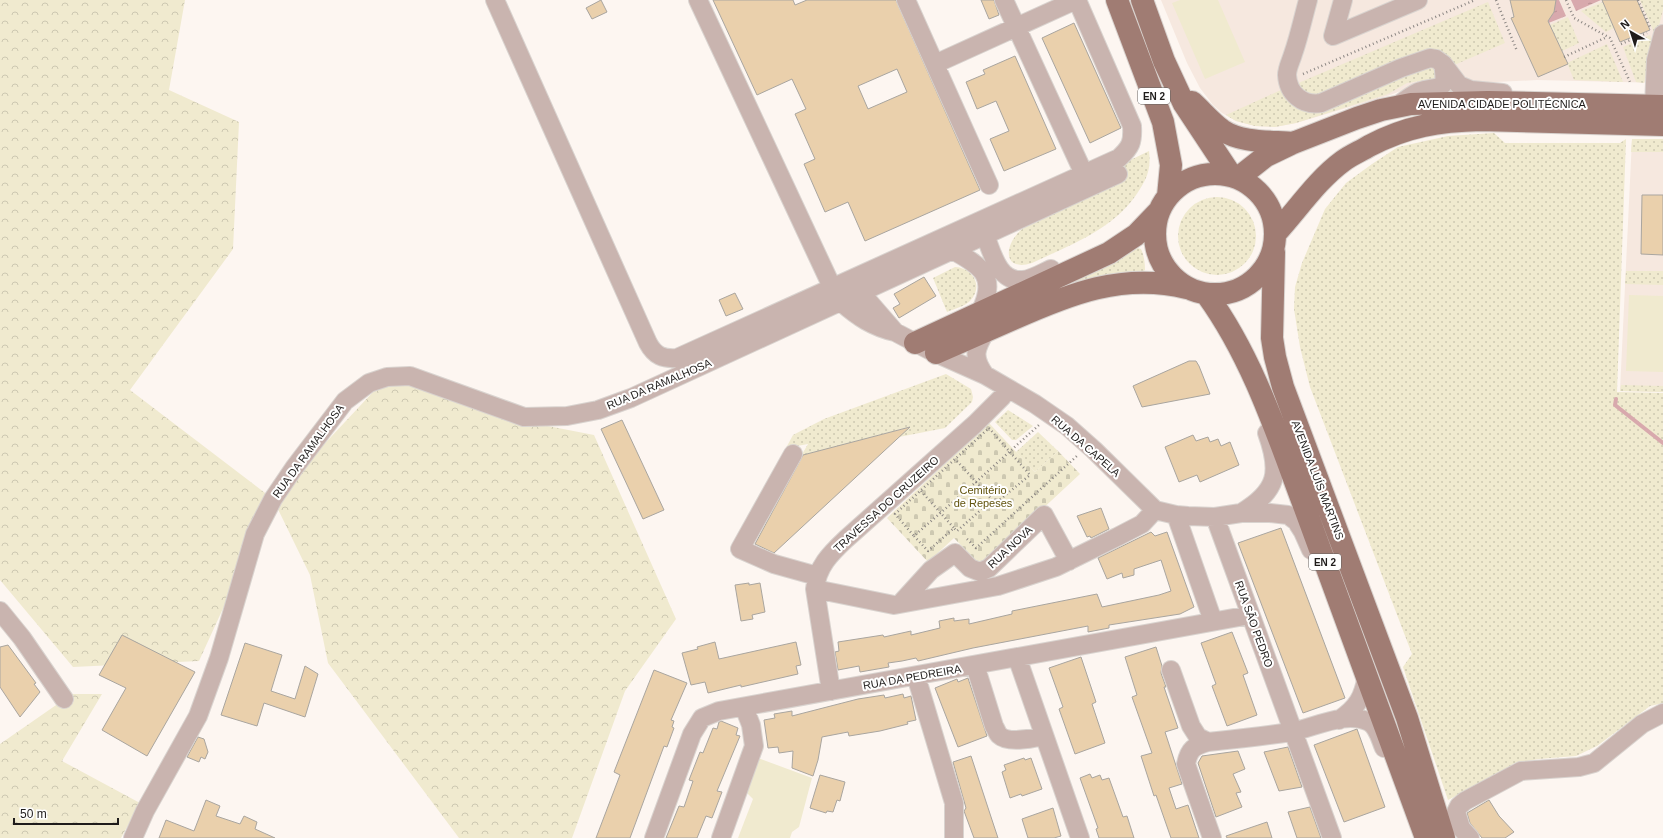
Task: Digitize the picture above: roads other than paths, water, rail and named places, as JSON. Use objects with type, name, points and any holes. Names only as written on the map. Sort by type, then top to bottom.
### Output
[{"type":"main road","name":"EN 2","points":[[1117,0],[1163,122],[1170,159],[1164,204],[1154,229],[1156,246],[1162,263],[1173,278],[1197,292]]},
{"type":"main road","name":"EN 2","points":[[1142,0],[1164,61],[1177,90],[1199,129],[1235,177]]},
{"type":"main road","points":[[1177,90],[1189,98],[1223,130],[1247,139],[1293,143]]},
{"type":"main road","name":"AVENIDA CIDADE POLITÉCNICA","points":[[1235,177],[1266,156],[1293,143],[1381,110],[1411,104],[1523,102],[1660,112]]},
{"type":"main road","name":"AVENIDA CIDADE POLITÉCNICA","points":[[1275,243],[1331,172],[1343,161],[1385,138],[1408,129],[1430,124],[1474,120],[1660,112]]},
{"type":"main road","name":"EN 2","points":[[1164,204],[1181,184],[1196,176],[1214,173],[1235,177],[1249,183],[1264,196],[1273,214],[1275,243]]},
{"type":"main road","points":[[983,322],[1020,294],[1122,245],[1136,235],[1164,204]]},
{"type":"main road","points":[[927,349],[983,322],[1053,302],[1086,290],[1112,285],[1136,283],[1172,284],[1197,292],[1228,294],[1248,286],[1264,271],[1275,243]]},
{"type":"main road","name":"AVENIDA LUÍS MARTINS","points":[[1275,243],[1272,320],[1274,357],[1283,387],[1407,718],[1435,837]]},
{"type":"main road","name":"AVENIDA LUÍS MARTINS","points":[[1197,292],[1226,321],[1239,344],[1262,394],[1407,786],[1435,837]]},
{"type":"street","points":[[495,0],[648,343],[652,351],[658,356],[677,358],[843,295],[952,250],[1118,174]]},
{"type":"street","points":[[698,0],[843,295]]},
{"type":"street","points":[[906,0],[990,185]]},
{"type":"street","points":[[1004,0],[1084,174]]},
{"type":"street","points":[[843,295],[1084,174],[1119,158],[1128,150],[1133,138],[1132,126],[1076,0],[935,64]]},
{"type":"street","points":[[1308,0],[1288,67],[1288,80],[1293,94],[1299,99],[1315,104],[1321,103],[1420,60],[1430,58],[1443,64],[1459,85],[1471,90],[1510,94],[1523,102]]},
{"type":"street","points":[[1343,0],[1333,36],[1418,0]]},
{"type":"street","points":[[1660,112],[1659,59],[1663,34]]},
{"type":"street","points":[[1396,107],[1407,98],[1420,92],[1440,87],[1443,84],[1445,75],[1443,64]]},
{"type":"street","points":[[985,235],[999,268],[1005,276],[1012,279],[1022,280],[1074,262],[1087,263]]},
{"type":"street","points":[[952,250],[967,258],[977,266],[983,271],[987,279],[987,296],[976,352],[978,364],[985,375]]},
{"type":"street","points":[[927,349],[936,343],[1007,310],[1020,294]]},
{"type":"street","name":"RUA DA CAPELA","points":[[843,295],[854,314],[868,323],[881,329],[895,332],[927,349],[985,375],[1050,414],[1089,445],[1155,510]]},
{"type":"street","name":"RUA DA RAMALHOSA","points":[[133,838],[145,811],[198,716],[220,658],[255,534],[273,499],[294,468],[345,401],[369,383],[387,377],[410,376],[524,417],[568,416],[598,410],[631,398],[843,295]]},
{"type":"street","name":"TRAVESSA DO CRUZEIRO","points":[[816,583],[828,556],[975,424],[1002,397],[1007,388]]},
{"type":"street","points":[[1241,513],[1256,504],[1264,496],[1272,483],[1276,466],[1272,446],[1258,409],[1262,394]]},
{"type":"street","name":"RUA NOVA","points":[[793,454],[740,549],[816,583],[894,605],[998,586],[1056,567],[1142,524],[1155,510]]},
{"type":"street","points":[[1155,510],[1176,515],[1215,516],[1241,513],[1270,513],[1288,515],[1296,521],[1303,532],[1318,568],[1334,586]]},
{"type":"street","name":"RUA NOVA","points":[[900,604],[931,570],[954,553],[970,568],[980,572],[989,568],[1044,515],[1069,561]]},
{"type":"street","points":[[1176,515],[1213,621]]},
{"type":"street","name":"RUA SÃO PEDRO","points":[[1215,516],[1293,731],[1329,824],[1332,838]]},
{"type":"street","points":[[816,583],[831,691]]},
{"type":"street","points":[[0,611],[22,638],[64,699]]},
{"type":"street","name":"RUA DA PEDREIRA","points":[[654,838],[692,734],[702,718],[719,712],[744,707],[1250,614]]},
{"type":"street","points":[[1017,658],[1080,838]]},
{"type":"street","points":[[975,665],[994,726],[999,734],[1003,738],[1012,739],[1028,739],[1044,736]]},
{"type":"street","points":[[1171,670],[1192,726],[1198,737],[1208,742]]},
{"type":"street","points":[[916,676],[954,803],[954,838]]},
{"type":"street","points":[[1339,720],[1350,712],[1358,703],[1365,690],[1367,676]]},
{"type":"street","points":[[721,838],[754,746],[751,725],[744,707]]},
{"type":"street","points":[[1470,838],[1461,828],[1456,812],[1459,806],[1465,801],[1521,771],[1579,767],[1594,762],[1642,724],[1663,713]]},
{"type":"street","points":[[1212,838],[1186,764],[1188,753],[1197,745],[1208,742],[1293,731],[1339,720],[1360,719],[1370,723],[1376,728],[1390,766],[1407,786]]},
{"type":"water","points":[[1555,0],[1559,0],[1566,16],[1546,24],[1554,12]]},
{"type":"water","points":[[1571,0],[1601,0],[1576,11]]},
{"type":"waterway","points":[[1616,399],[1615,405],[1663,443]]},
{"type":"park label","name":"Cemitério de Repeses","points":[[983,496]]}]
